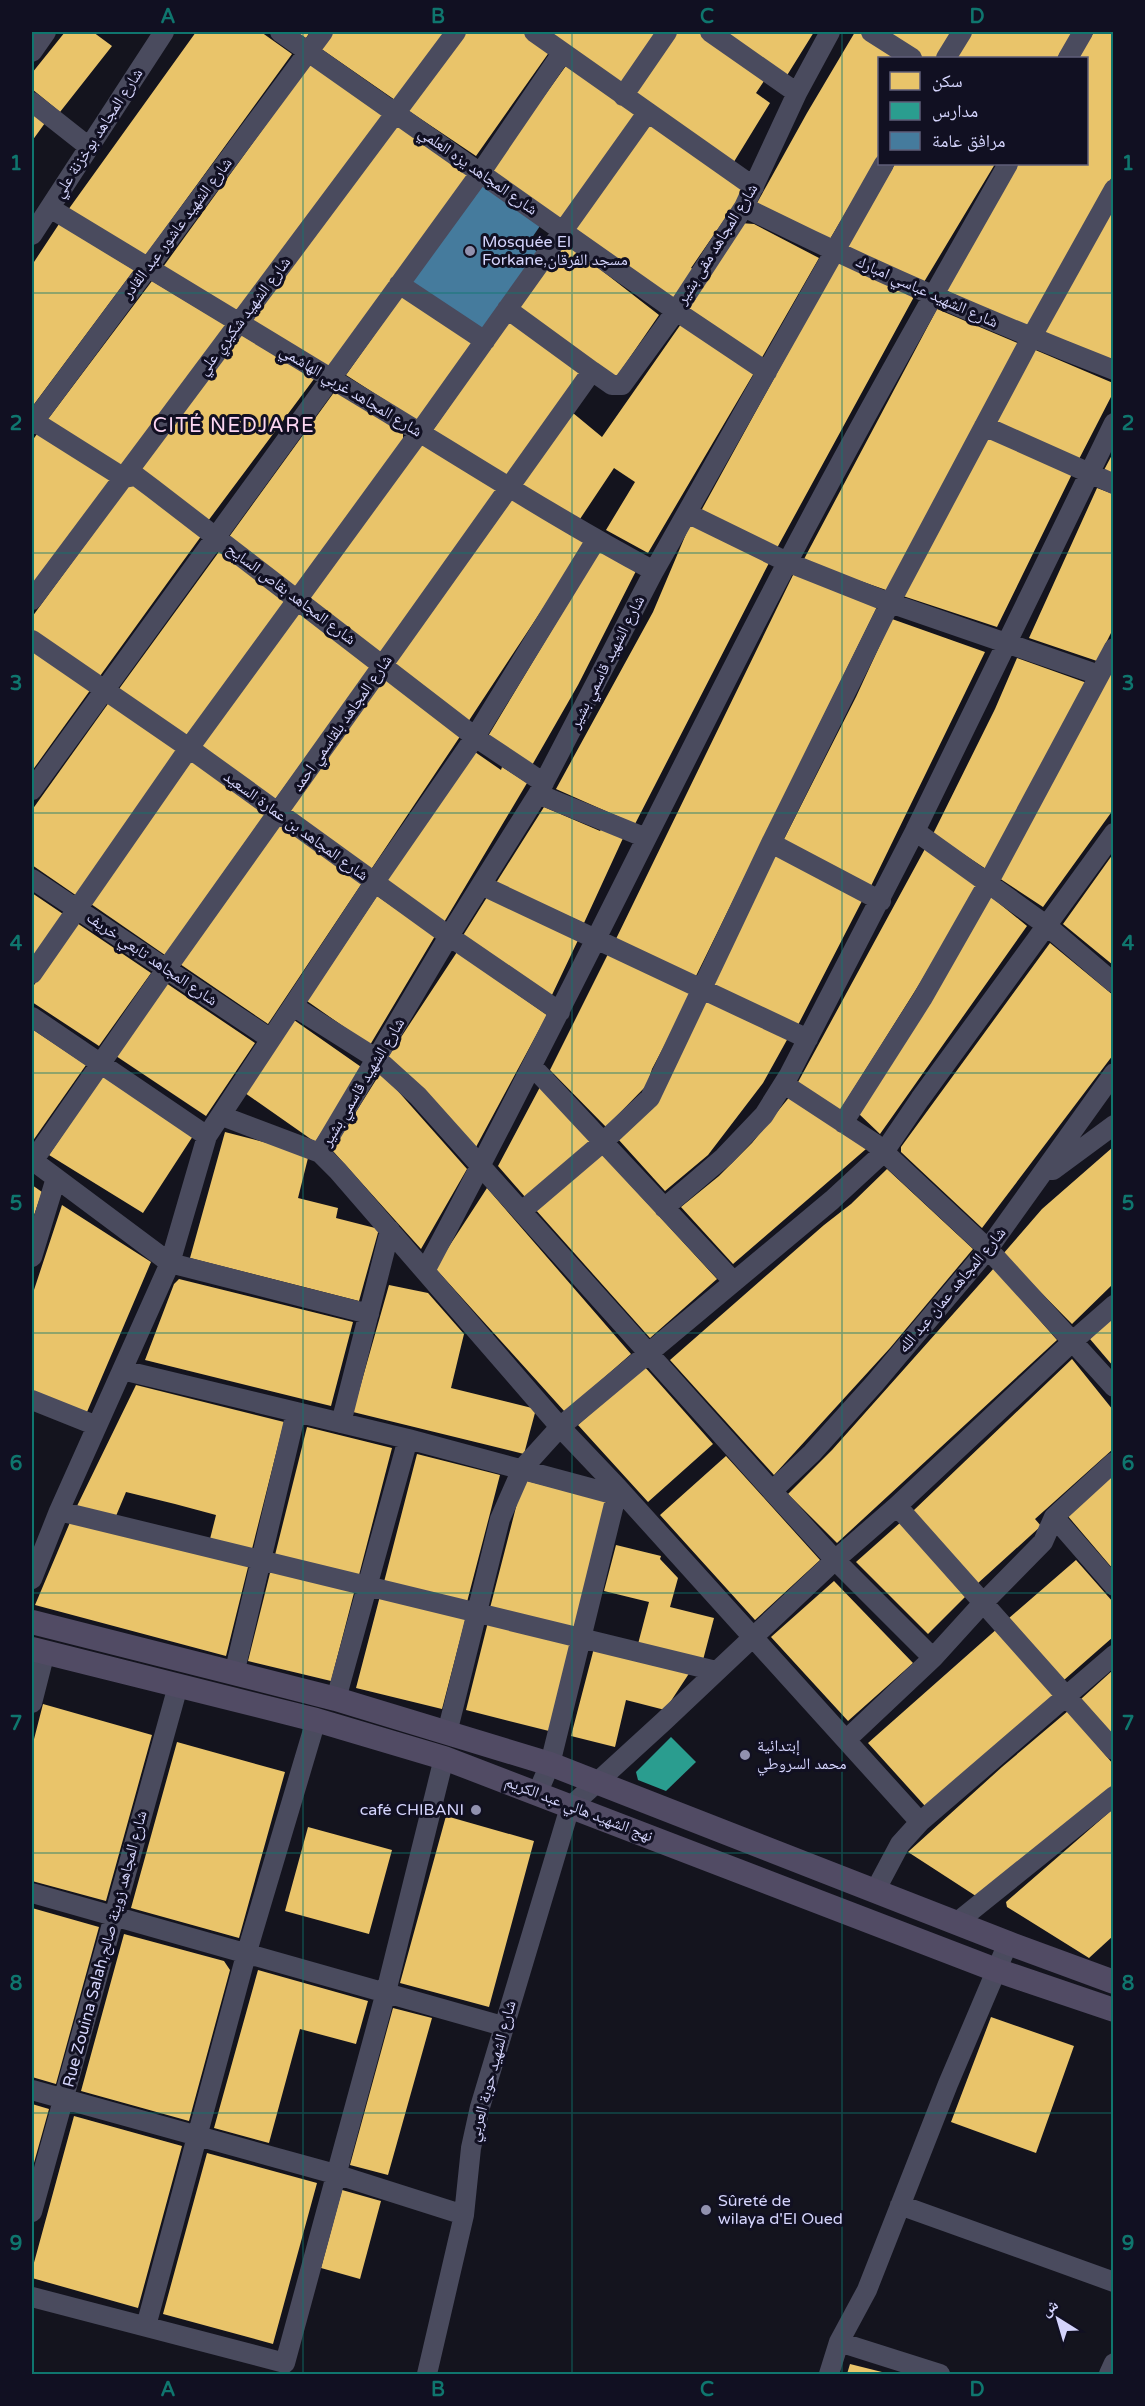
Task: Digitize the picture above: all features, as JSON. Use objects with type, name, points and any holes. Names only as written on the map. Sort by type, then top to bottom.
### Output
[{"type":"main road","points":[[32,1622],[336,1699],[550,1764],[1113,1982]]},
{"type":"main road","name":"نهج الشهيد هالي عبد الكريم","points":[[38,1650],[316,1720],[444,1758],[996,1970],[1113,2010]]},
{"type":"main road","points":[[187,1689],[204,1667]]},
{"type":"street","points":[[32,51],[46,32]]},
{"type":"street","name":"شارع المجاهد بوخزنة علي","points":[[32,235],[164,32]]},
{"type":"street","name":"شارع المجاهد يزه العلمي","points":[[280,32],[676,311],[767,372]]},
{"type":"street","name":"شارع الشهيد عاشور عبد القادر","points":[[32,422],[322,32]]},
{"type":"street","name":"شارع الشهيد شكيري علي","points":[[32,600],[456,32]]},
{"type":"street","points":[[534,32],[754,188]]},
{"type":"street","points":[[623,96],[668,32]]},
{"type":"street","points":[[710,32],[797,93]]},
{"type":"street","name":"شارع المجاهد مقى بشير","points":[[592,371],[612,385],[622,385],[676,311],[744,207],[797,93],[830,32]]},
{"type":"street","points":[[871,32],[910,57]]},
{"type":"street","points":[[947,57],[962,32]]},
{"type":"street","points":[[1069,57],[1083,32]]},
{"type":"street","points":[[32,790],[481,172],[562,52]]},
{"type":"street","points":[[32,102],[89,147]]},
{"type":"street","points":[[32,974],[189,748],[419,433],[647,113]]},
{"type":"street","name":"شارع الشهيد قاسمي بشير","points":[[320,1154],[449,936],[541,788],[654,571],[883,165]]},
{"type":"street","points":[[425,1271],[560,1012],[787,562],[933,295],[1007,165]]},
{"type":"street","points":[[522,1211],[603,1142],[650,1098],[700,989],[890,603],[1113,189]]},
{"type":"street","name":"شارع الشهيد عباسي امبارك","points":[[744,207],[833,251],[1031,338],[1113,370]]},
{"type":"street","name":"شارع المجاهد غربي الهاشمي","points":[[50,208],[509,488],[596,540],[654,571]]},
{"type":"street","points":[[399,284],[485,341]]},
{"type":"street","points":[[507,309],[592,371]]},
{"type":"street","name":"شارع المجاهد بلقاسمي احمد","points":[[32,1161],[166,968],[592,371]]},
{"type":"street","name":"شارع المجاهد بقاص السايح","points":[[32,422],[124,478],[136,476],[541,788],[646,838]]},
{"type":"street","points":[[664,1208],[724,1156],[764,1115],[784,1084],[881,901],[1113,423]]},
{"type":"street","points":[[984,426],[1088,475],[1113,484]]},
{"type":"street","points":[[687,513],[787,562],[890,603],[1099,675]]},
{"type":"street","points":[[32,1579],[59,1510],[170,1263],[207,1136],[374,883],[475,737],[596,540]]},
{"type":"street","name":"شارع المجاهد بن عمارة السعيد","points":[[32,640],[189,748],[374,883],[560,1012]]},
{"type":"street","points":[[843,1123],[922,999],[988,883],[1113,652]]},
{"type":"street","points":[[915,831],[1046,925],[1113,983]]},
{"type":"street","points":[[447,1733],[500,1519],[522,1468],[560,1427],[831,1200],[884,1152],[1113,832]]},
{"type":"street","points":[[771,843],[881,901]]},
{"type":"street","name":"شارع المجاهد تابعي خريف","points":[[32,879],[271,1039]]},
{"type":"street","points":[[481,885],[808,1039]]},
{"type":"street","points":[[293,1006],[377,1059],[418,1096],[480,1168],[522,1211],[573,1272],[835,1560],[933,1658]]},
{"type":"street","points":[[32,1017],[207,1136]]},
{"type":"street","points":[[532,1066],[734,1282]]},
{"type":"street","name":"شارع المجاهد عمان عبد الله","points":[[772,1491],[812,1452],[875,1383],[988,1249],[1113,1073]]},
{"type":"street","points":[[784,1084],[874,1143],[884,1152],[988,1249],[1113,1387]]},
{"type":"street","points":[[222,1116],[320,1154],[390,1230],[617,1491],[920,1822]]},
{"type":"street","points":[[1039,1180],[1113,1125]]},
{"type":"street","points":[[32,1161],[170,1263],[369,1314]]},
{"type":"street","points":[[32,1257],[56,1178]]},
{"type":"street","points":[[341,1423],[390,1230]]},
{"type":"street","points":[[570,1807],[1113,1305]]},
{"type":"street","points":[[122,1370],[617,1491]]},
{"type":"street","points":[[32,1400],[97,1426]]},
{"type":"street","points":[[234,1674],[296,1412]]},
{"type":"street","points":[[336,1699],[408,1439]]},
{"type":"street","points":[[846,1740],[933,1658],[1043,1542],[1054,1517],[1113,1462]]},
{"type":"street","points":[[537,1794],[550,1764],[617,1491]]},
{"type":"street","points":[[897,1506],[1113,1750]]},
{"type":"street","points":[[59,1510],[716,1671]]},
{"type":"street","points":[[1054,1517],[1113,1586]]},
{"type":"street","points":[[32,1703],[38,1650]]},
{"type":"street","points":[[875,1891],[900,1844],[920,1822],[1113,1655]]},
{"type":"street","name":"Rue Zouina Salah,شارع المجاهد زوينة صالح","points":[[32,2211],[114,1917],[187,1689]]},
{"type":"street","points":[[146,2326],[246,1955],[316,1720]]},
{"type":"street","points":[[32,2297],[285,2363],[386,1992],[444,1758]]},
{"type":"street","points":[[956,1923],[1113,1796]]},
{"type":"street","name":"شارع الشهيد حوبة العربي","points":[[427,2374],[464,2215],[471,2148],[477,2117],[570,1807]]},
{"type":"street","points":[[32,1893],[503,2026]]},
{"type":"street","points":[[829,2374],[839,2342],[867,2290],[1008,1943]]},
{"type":"street","points":[[32,2090],[198,2138],[335,2174],[464,2215]]},
{"type":"street","points":[[900,2205],[1113,2282]]},
{"type":"street","points":[[839,2342],[940,2374]]},
{"type":"street","points":[[1109,2374],[1113,2363]]},
{"type":"building: سكن","points":[[65,32],[93,32],[112,46],[60,112],[32,89],[32,73]]},
{"type":"building: سكن","points":[[196,32],[261,32],[292,54],[145,256],[68,210]]},
{"type":"building: سكن","points":[[296,32],[310,32],[306,38]]},
{"type":"building: سكن","points":[[332,32],[446,32],[395,100],[320,48]]},
{"type":"building: سكن","points":[[464,32],[524,32],[550,51],[476,156],[406,109]]},
{"type":"building: سكن","points":[[546,32],[659,32],[621,86]]},
{"type":"building: سكن","points":[[675,32],[700,32],[764,81],[756,93],[770,103],[732,165],[632,93]]},
{"type":"building: سكن","points":[[726,32],[814,32],[786,77]]},
{"type":"building: سكن","points":[[855,32],[862,32],[901,57],[878,57],[878,158],[830,239],[757,203]]},
{"type":"building: سكن","points":[[881,32],[952,32],[937,57],[919,57]]},
{"type":"building: سكن","points":[[972,32],[1073,32],[1058,57],[957,57]]},
{"type":"building: سكن","points":[[1094,32],[1113,32],[1113,175],[1028,328],[945,290],[1017,165],[1088,165],[1088,57],[1079,57]]},
{"type":"building: سكن","points":[[568,63],[636,113],[560,220],[491,170]]},
{"type":"building: سكن","points":[[310,64],[384,116],[238,312],[163,267]]},
{"type":"building: سكن","points":[[32,112],[45,123],[32,141]]},
{"type":"building: سكن","points":[[649,122],[744,191],[691,268],[693,269],[673,299],[573,230]]},
{"type":"building: سكن","points":[[395,124],[471,176],[330,367],[251,320]]},
{"type":"building: سكن","points":[[894,165],[994,165],[924,282],[847,247]]},
{"type":"building: سكن","points":[[1113,205],[1113,360],[1043,332]]},
{"type":"building: سكن","points":[[740,223],[754,224],[819,258],[760,361],[688,309]]},
{"type":"building: سكن","points":[[59,224],[134,270],[32,407],[32,265]]},
{"type":"building: سكن","points":[[565,242],[659,315],[615,379],[517,310]]},
{"type":"building: سكن","points":[[838,262],[915,295],[777,548],[701,511]]},
{"type":"building: سكن","points":[[152,281],[227,326],[120,468],[45,423]]},
{"type":"building: سكن","points":[[402,296],[477,342],[419,422],[346,375]]},
{"type":"building: سكن","points":[[937,309],[1020,344],[889,591],[803,561]]},
{"type":"building: سكن","points":[[511,318],[582,371],[506,477],[433,430]]},
{"type":"building: سكن","points":[[681,324],[754,373],[648,553],[606,530],[635,482],[614,468],[578,522],[519,489],[573,413],[602,437]]},
{"type":"building: سكن","points":[[240,334],[314,379],[208,521],[140,471]]},
{"type":"building: سكن","points":[[1033,349],[1113,383],[1113,393],[1078,461],[995,421]]},
{"type":"building: سكن","points":[[335,391],[403,432],[403,442],[296,588],[229,537]]},
{"type":"building: سكن","points":[[37,434],[111,479],[32,585],[32,441]]},
{"type":"building: سكن","points":[[988,437],[1072,474],[997,627],[903,596]]},
{"type":"building: سكن","points":[[420,443],[498,489],[380,654],[308,597]]},
{"type":"building: سكن","points":[[1113,453],[1113,476],[1103,472]]},
{"type":"building: سكن","points":[[131,482],[202,535],[100,676],[32,630],[32,617]]},
{"type":"building: سكن","points":[[1097,488],[1113,494],[1113,629],[1097,661],[1029,638]]},
{"type":"building: سكن","points":[[513,498],[586,543],[468,722],[394,664]]},
{"type":"building: سكن","points":[[695,524],[770,561],[635,824],[556,789],[653,612],[689,527]]},
{"type":"building: سكن","points":[[221,549],[287,600],[186,738],[119,689]]},
{"type":"building: سكن","points":[[600,550],[636,571],[578,685],[531,767],[487,738]]},
{"type":"building: سكن","points":[[794,573],[877,607],[695,978],[615,941]]},
{"type":"building: سكن","points":[[299,609],[372,666],[274,801],[198,747]]},
{"type":"building: سكن","points":[[892,619],[985,652],[870,888],[783,841],[856,697]]},
{"type":"building: سكن","points":[[32,649],[91,689],[32,771]]},
{"type":"building: سكن","points":[[1017,658],[1087,683],[986,869],[933,834],[995,709]]},
{"type":"building: سكن","points":[[1113,666],[1113,810],[1043,907],[999,878]]},
{"type":"building: سكن","points":[[385,676],[461,735],[370,871],[289,812]]},
{"type":"building: سكن","points":[[110,701],[177,749],[77,896],[32,865],[32,810]]},
{"type":"building: سكن","points":[[475,752],[501,770],[502,767],[527,783],[443,924],[385,883]]},
{"type":"building: سكن","points":[[192,760],[266,813],[165,955],[91,904]]},
{"type":"building: سكن","points":[[544,807],[600,831],[602,828],[624,836],[584,923],[496,883]]},
{"type":"building: سكن","points":[[280,823],[362,883],[268,1024],[180,964]]},
{"type":"building: سكن","points":[[926,847],[978,885],[839,1112],[797,1084]]},
{"type":"building: سكن","points":[[776,854],[863,899],[798,1025],[709,985]]},
{"type":"building: سكن","points":[[1113,854],[1113,965],[1063,924]]},
{"type":"building: سكن","points":[[32,893],[63,914],[32,958]]},
{"type":"building: سكن","points":[[489,894],[580,936],[551,997],[462,937]]},
{"type":"building: سكن","points":[[377,896],[435,936],[370,1045],[307,1001]]},
{"type":"building: سكن","points":[[990,896],[1027,926],[880,1134],[858,1113]]},
{"type":"building: سكن","points":[[77,923],[151,973],[99,1046],[32,1002],[32,988]]},
{"type":"building: سكن","points":[[1050,943],[1113,995],[1113,1055],[982,1228],[901,1152],[901,1147]]},
{"type":"building: سكن","points":[[457,952],[547,1015],[476,1147],[388,1057]]},
{"type":"building: سكن","points":[[608,954],[692,993],[652,1069],[647,1085],[606,1127],[550,1070]]},
{"type":"building: سكن","points":[[166,983],[255,1043],[206,1116],[116,1056]]},
{"type":"building: سكن","points":[[704,999],[788,1038],[763,1083],[708,1155],[665,1191],[618,1139]]},
{"type":"building: سكن","points":[[294,1020],[364,1069],[315,1142],[245,1093]]},
{"type":"building: سكن","points":[[32,1029],[86,1065],[32,1142]]},
{"type":"building: سكن","points":[[381,1072],[467,1169],[421,1249],[332,1150]]},
{"type":"building: سكن","points":[[103,1075],[193,1136],[143,1213],[49,1155]]},
{"type":"building: سكن","points":[[540,1087],[591,1142],[526,1198],[498,1166]]},
{"type":"building: سكن","points":[[791,1095],[866,1149],[733,1264],[681,1207],[719,1176],[752,1143]]},
{"type":"building: سكن","points":[[225,1132],[309,1154],[298,1198],[338,1208],[336,1218],[379,1229],[359,1301],[190,1258]]},
{"type":"building: سكن","points":[[1113,1147],[1113,1284],[1072,1324],[1003,1254],[1042,1209]]},
{"type":"building: سكن","points":[[601,1153],[717,1279],[650,1338],[535,1209]]},
{"type":"building: سكن","points":[[887,1169],[973,1249],[890,1348],[774,1475],[670,1360],[851,1204]]},
{"type":"building: سكن","points":[[32,1185],[42,1192],[32,1221]]},
{"type":"building: سكن","points":[[487,1188],[631,1354],[565,1412],[435,1268]]},
{"type":"building: سكن","points":[[62,1205],[151,1262],[87,1412],[32,1394],[32,1296]]},
{"type":"building: سكن","points":[[994,1268],[1057,1340],[837,1543],[788,1494],[832,1450]]},
{"type":"building: سكن","points":[[179,1279],[353,1322],[331,1406],[145,1360],[174,1284]]},
{"type":"building: سكن","points":[[389,1285],[428,1293],[464,1334],[451,1388],[536,1409],[524,1454],[353,1412]]},
{"type":"building: سكن","points":[[1113,1316],[1113,1366],[1090,1339]]},
{"type":"building: سكن","points":[[1072,1359],[1113,1410],[1113,1449],[1035,1519],[1041,1526],[977,1584],[913,1511]]},
{"type":"building: سكن","points":[[644,1366],[713,1444],[648,1502],[578,1425]]},
{"type":"building: سكن","points":[[136,1385],[284,1422],[252,1549],[210,1539],[216,1515],[175,1504],[126,1492],[116,1516],[77,1506]]},
{"type":"building: سكن","points":[[307,1427],[392,1448],[359,1575],[275,1555]]},
{"type":"building: سكن","points":[[417,1454],[500,1475],[467,1602],[384,1582]]},
{"type":"building: سكن","points":[[726,1456],[820,1560],[755,1620],[660,1515]]},
{"type":"building: سكن","points":[[1113,1473],[1113,1569],[1067,1515]]},
{"type":"building: سكن","points":[[523,1480],[606,1501],[574,1629],[490,1608]]},
{"type":"building: سكن","points":[[71,1520],[249,1563],[226,1656],[35,1605]]},
{"type":"building: سكن","points":[[901,1522],[966,1596],[928,1634],[856,1562]]},
{"type":"building: سكن","points":[[616,1545],[661,1556],[660,1559],[678,1578],[670,1607],[714,1618],[703,1660],[638,1644],[649,1602],[604,1591]]},
{"type":"building: سكن","points":[[1076,1560],[1113,1602],[1113,1637],[1064,1680],[1009,1618]]},
{"type":"building: سكن","points":[[271,1569],[355,1589],[331,1681],[248,1661]]},
{"type":"building: سكن","points":[[834,1581],[913,1663],[848,1721],[771,1637]]},
{"type":"building: سكن","points":[[380,1596],[466,1617],[442,1709],[356,1688]]},
{"type":"building: سكن","points":[[488,1622],[571,1642],[549,1731],[466,1710]]},
{"type":"building: سكن","points":[[998,1628],[1056,1693],[925,1806],[868,1743]]},
{"type":"building: سكن","points":[[594,1648],[690,1672],[665,1710],[626,1700],[615,1747],[571,1736]]},
{"type":"building: سكن","points":[[1113,1670],[1113,1735],[1081,1699]]},
{"type":"building: سكن","points":[[43,1704],[152,1735],[106,1901],[32,1881],[32,1747]]},
{"type":"building: سكن","points":[[1068,1711],[1113,1764],[1113,1785],[982,1900],[908,1852],[1002,1767]]},
{"type":"building: سكن","points":[[177,1742],[285,1772],[239,1938],[131,1908]]},
{"type":"building: سكن","points":[[1113,1809],[1113,1936],[1089,1958],[1007,1907],[1006,1902]]},
{"type":"building: سكن","points":[[446,1816],[534,1841],[489,2007],[400,1983]]},
{"type":"building: سكن","points":[[308,1827],[392,1850],[369,1934],[285,1911]]},
{"type":"building: سكن","points":[[32,1908],[99,1927],[56,2084],[32,2077]]},
{"type":"building: سكن","points":[[124,1934],[224,1961],[230,1970],[189,2121],[81,2091]]},
{"type":"building: سكن","points":[[258,1970],[368,2001],[356,2044],[300,2029],[269,2143],[214,2128]]},
{"type":"building: سكن","points":[[393,2008],[432,2018],[388,2175],[350,2165]]},
{"type":"building: سكن","points":[[991,2017],[1074,2046],[1036,2153],[951,2122]]},
{"type":"building: سكن","points":[[32,2104],[49,2109],[32,2170]]},
{"type":"building: سكن","points":[[74,2116],[182,2146],[138,2308],[32,2278],[32,2270]]},
{"type":"building: سكن","points":[[207,2153],[317,2183],[273,2344],[163,2314]]},
{"type":"building: سكن","points":[[342,2190],[381,2201],[360,2279],[321,2268]]},
{"type":"building: سكن","points":[[850,2364],[890,2374],[847,2374]]},
{"type":"building: مدارس","points":[[671,1737],[696,1762],[666,1791],[638,1780],[636,1772]]},
{"type":"building: مرافق عامة","points":[[483,185],[540,226],[527,245],[538,252],[481,333],[410,285]]},
{"type":"place","name":"Mosquée El Forkane,مسجد الفرقان","points":[[470,251]]},
{"type":"place","name":"إبتدائية محمد السروطي","points":[[745,1755]]},
{"type":"place","name":"café CHIBANI","points":[[476,1810]]},
{"type":"place","name":"Sûreté de wilaya d'El Oued","points":[[706,2210]]},
{"type":"district","name":"CITÉ NEDJARE","points":[[234,426]]}]
